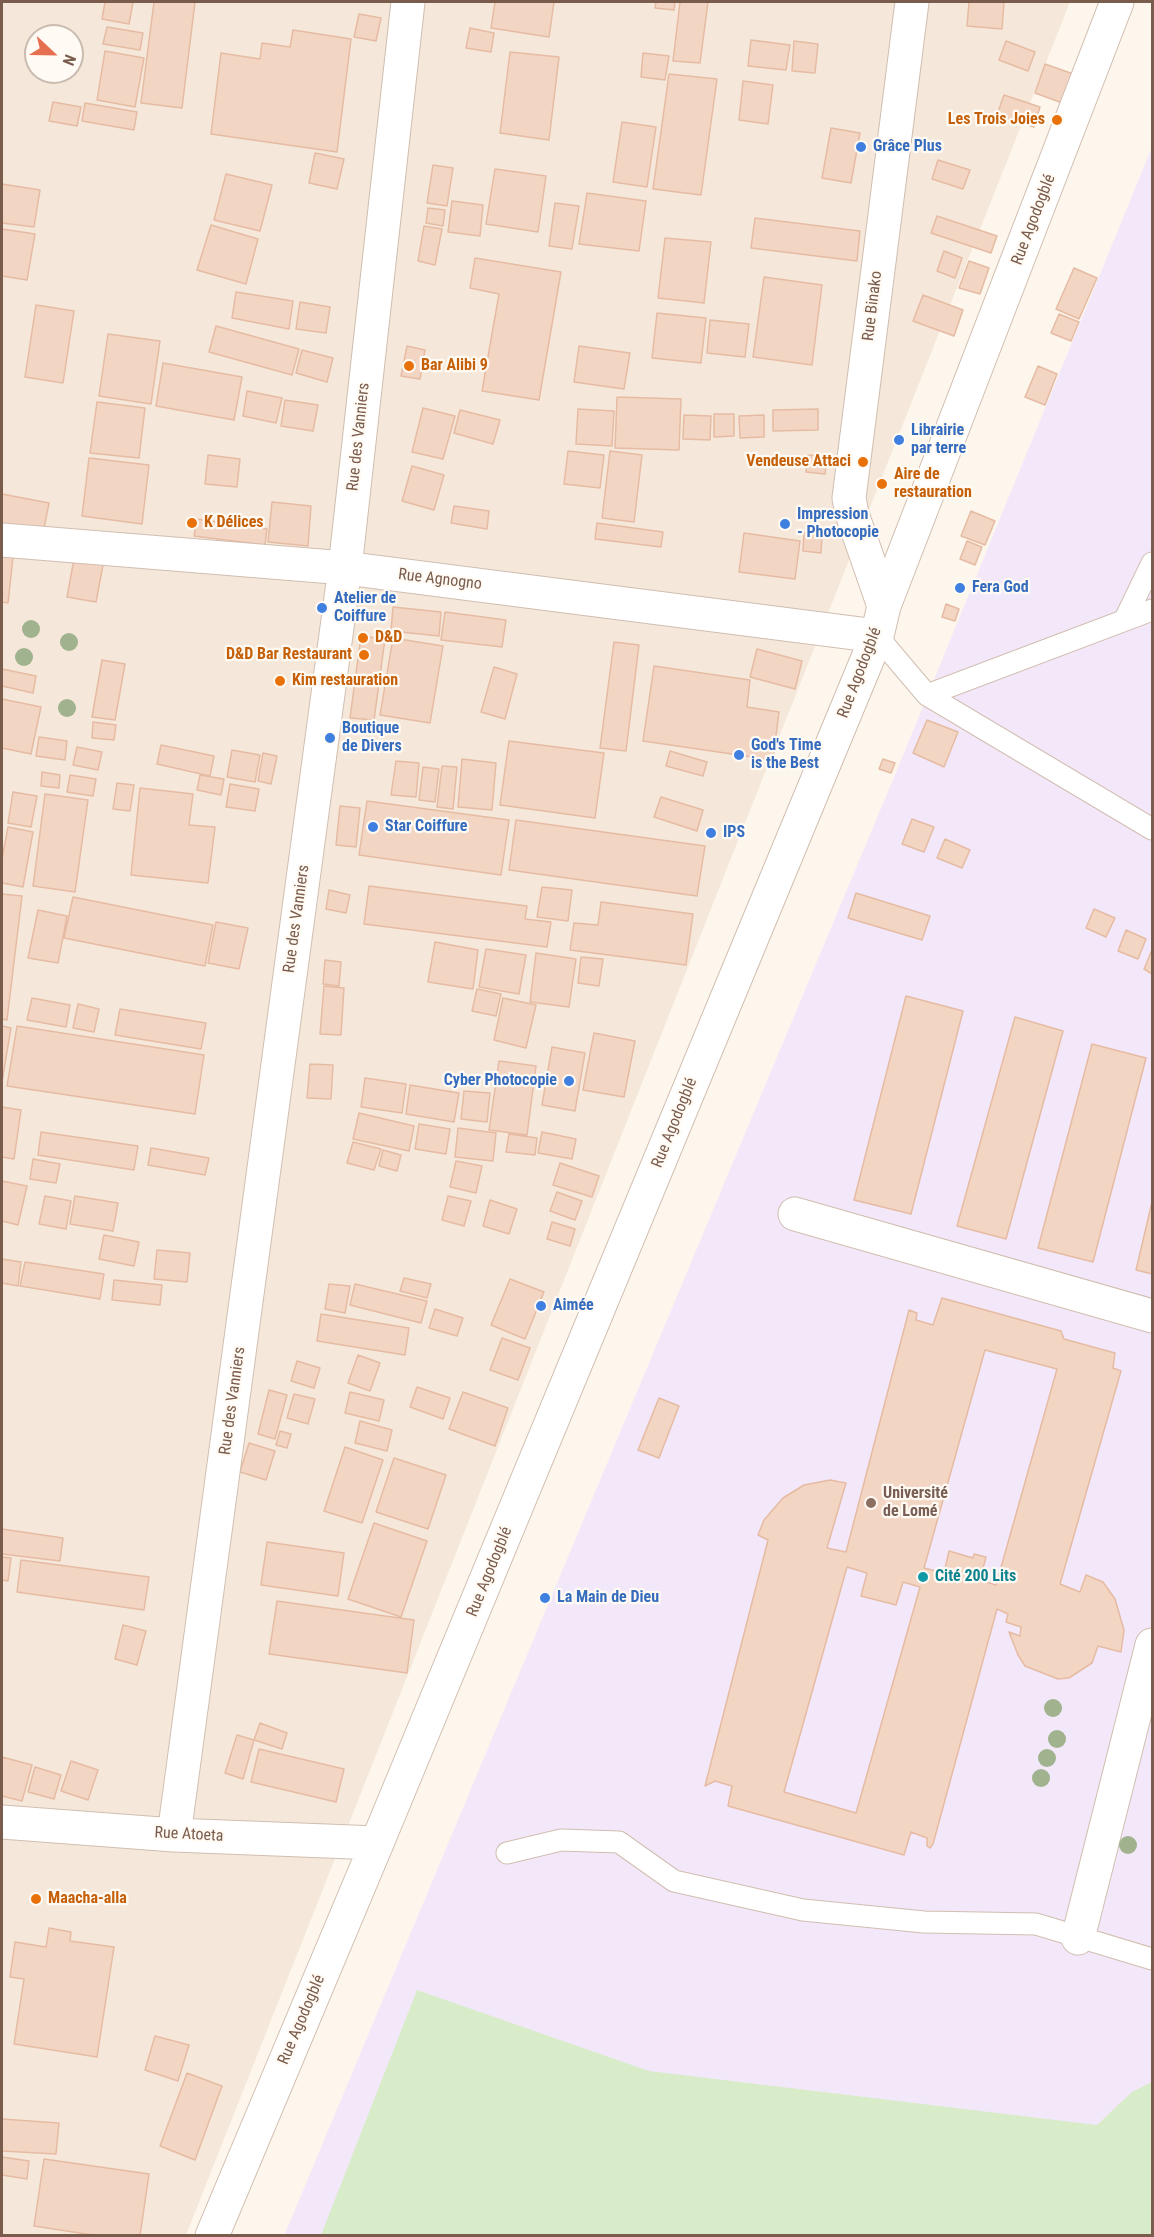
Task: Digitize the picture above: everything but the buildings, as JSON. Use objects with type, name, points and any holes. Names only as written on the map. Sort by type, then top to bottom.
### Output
[{"type":"street","name":"Rue des Vanniers","points":[[174,1835],[345,568],[408,2]]},
{"type":"street","name":"Rue Binako","points":[[880,621],[852,514],[849,488],[912,2]]},
{"type":"street","name":"Rue Agodogblé","points":[[212,2235],[377,1843],[880,621],[1117,2]]},
{"type":"street","name":"Rue Agnogno","points":[[2,540],[345,568],[880,621]]},
{"type":"street","points":[[795,1214],[1152,1316]]},
{"type":"street","points":[[1078,1938],[1152,1644]]},
{"type":"street","name":"Rue Atoeta","points":[[2,1822],[174,1835],[377,1843]]},
{"type":"lane","points":[[1125,619],[1152,562]]},
{"type":"lane","points":[[927,694],[1152,610]]},
{"type":"lane","points":[[880,621],[927,694],[1152,829]]},
{"type":"lane","points":[[507,1853],[561,1840],[619,1842],[674,1881],[803,1910],[924,1922],[1036,1924],[1152,1959]]},
{"type":"shaded area","points":[[2,2],[1070,2],[186,2235],[2,2236]]},
{"type":"shaded area","name":"Université de Lomé","points":[[1152,147],[1152,2235],[284,2236],[897,770]]},
{"type":"green space","points":[[417,1990],[649,2071],[1097,2125],[1132,2092],[1152,2082],[1152,2235],[321,2235]]},
{"type":"place","name":"Les Trois Joies","points":[[1057,120]]},
{"type":"place","name":"Grâce Plus","points":[[861,147]]},
{"type":"place","name":"Bar Alibi 9","points":[[409,366]]},
{"type":"place","name":"Librairie par terre","points":[[899,440]]},
{"type":"place","name":"Vendeuse Attaci","points":[[863,462]]},
{"type":"place","name":"Aire de restauration","points":[[882,484]]},
{"type":"place","name":"K Délices","points":[[192,523]]},
{"type":"place","name":"Impression - Photocopie","points":[[785,524]]},
{"type":"place","name":"Fera God","points":[[960,588]]},
{"type":"place","name":"Atelier de Coiffure","points":[[322,608]]},
{"type":"place","name":"D&D","points":[[363,638]]},
{"type":"place","name":"D&D Bar Restaurant","points":[[364,655]]},
{"type":"place","name":"Kim restauration","points":[[280,681]]},
{"type":"place","name":"Boutique de Divers","points":[[330,738]]},
{"type":"place","name":"God's Time is the Best","points":[[739,755]]},
{"type":"place","name":"Star Coiffure","points":[[373,827]]},
{"type":"place","name":"IPS","points":[[711,833]]},
{"type":"place","name":"Cyber Photocopie","points":[[569,1081]]},
{"type":"place","name":"Aimée","points":[[541,1306]]},
{"type":"place","name":"Université de Lomé","points":[[871,1503]]},
{"type":"place","name":"Cité 200 Lits","points":[[923,1577]]},
{"type":"place","name":"La Main de Dieu","points":[[545,1598]]},
{"type":"place","name":"Maacha-alla","points":[[36,1899]]}]
